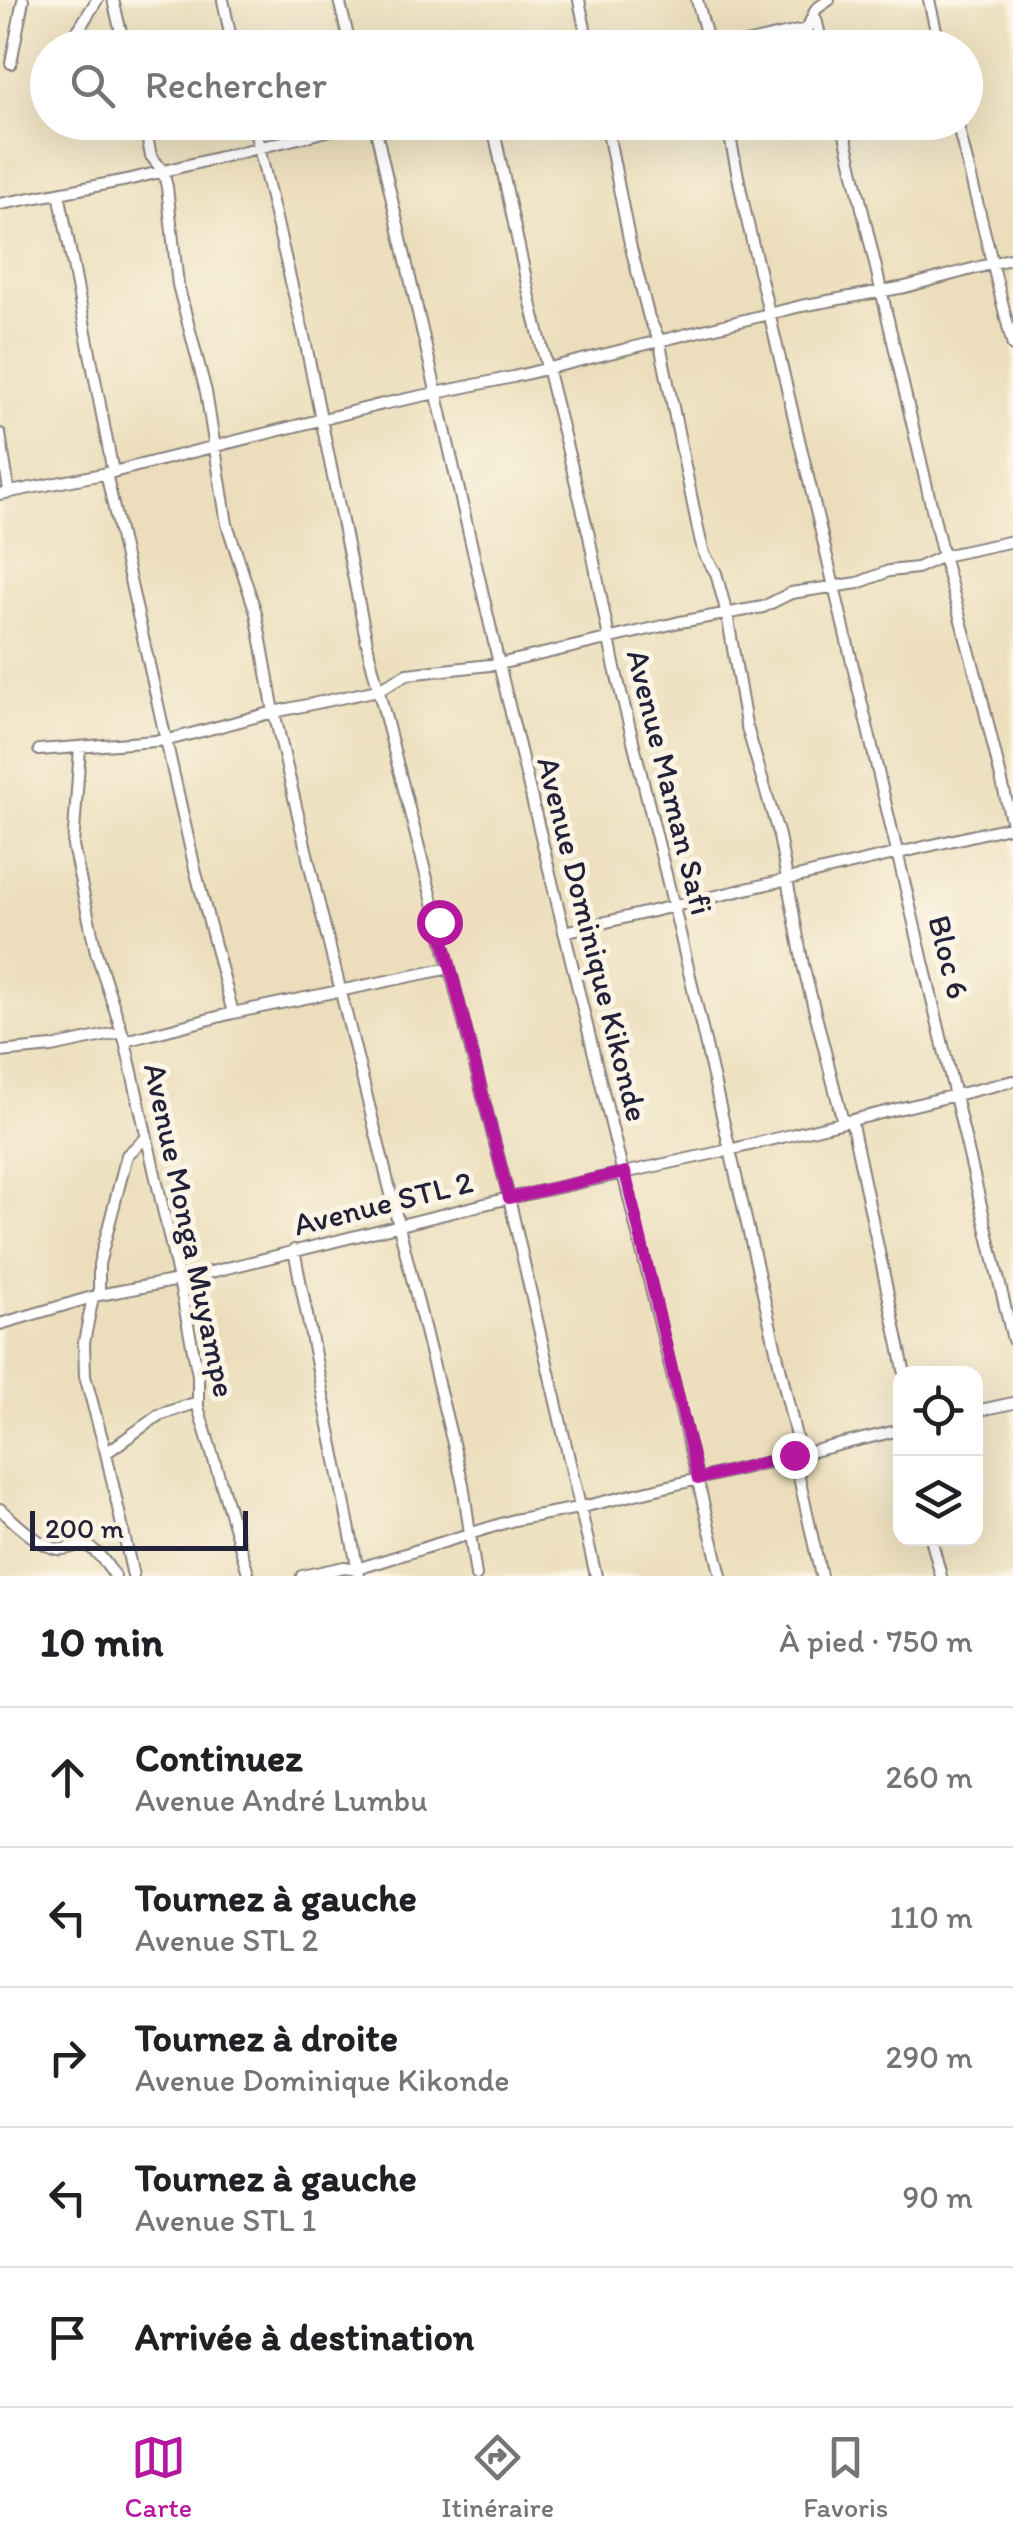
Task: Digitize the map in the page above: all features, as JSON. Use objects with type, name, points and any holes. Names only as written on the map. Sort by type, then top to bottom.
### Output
[{"type":"street","points":[[11,63],[23,0]]},
{"type":"street","points":[[79,30],[98,0]]},
{"type":"street","points":[[113,0],[120,30]]},
{"type":"street","points":[[223,0],[229,30]]},
{"type":"street","points":[[339,0],[346,30]]},
{"type":"street","points":[[579,0],[585,30]]},
{"type":"street","points":[[697,0],[705,30]]},
{"type":"street","points":[[929,0],[936,30]]},
{"type":"street","points":[[803,30],[807,29],[819,4]]},
{"type":"street","points":[[819,4],[821,30]]},
{"type":"street","points":[[148,140],[151,156],[164,171],[178,285],[206,392],[227,524],[256,613],[274,712],[340,990],[463,1484],[476,1576]]},
{"type":"street","points":[[258,140],[354,589],[509,1198],[596,1576]]},
{"type":"street","points":[[0,204],[292,140]]},
{"type":"street","name":"Avenue Dominique Kikonde","points":[[378,140],[499,664],[722,1576]]},
{"type":"street","name":"Avenue Maman Safi","points":[[496,140],[729,1150],[821,1576]]},
{"type":"street","points":[[610,140],[636,269],[659,340],[698,534],[716,574],[727,614],[746,724],[778,836],[802,965],[847,1121],[903,1366]]},
{"type":"street","name":"Bloc 6","points":[[731,140],[1013,1340]]},
{"type":"street","points":[[564,932],[1013,827],[943,556],[846,140]]},
{"type":"street","points":[[961,140],[1013,346]]},
{"type":"street","points":[[59,193],[143,644],[195,870],[233,1013]]},
{"type":"street","points":[[0,434],[4,492],[109,473],[320,419],[880,292],[1013,258]]},
{"type":"street","points":[[39,750],[168,740],[378,690],[407,674],[499,664],[609,637],[763,607],[791,593],[858,584],[889,571],[917,568],[943,556],[1013,541]]},
{"type":"street","points":[[0,1052],[124,1037],[96,952],[73,846],[80,748]]},
{"type":"street","name":"Avenue Monga Muyampe","points":[[250,1576],[198,1402],[198,1375],[179,1280],[124,1037],[450,968]]},
{"type":"street","name":"Avenue STL 2","points":[[0,1324],[96,1296],[179,1280],[509,1198],[1013,1081]]},
{"type":"street","points":[[133,1576],[110,1470],[111,1450],[83,1359],[99,1264],[126,1155],[146,1138]]},
{"type":"street","points":[[294,1250],[358,1572]]},
{"type":"street","points":[[111,1450],[159,1414],[198,1402]]},
{"type":"street","points":[[983,1410],[1012,1406]]},
{"type":"street","points":[[302,1576],[344,1567],[358,1572],[471,1531],[893,1432]]},
{"type":"street","points":[[0,1509],[37,1540],[54,1548],[67,1550],[81,1544],[90,1547],[115,1576]]},
{"type":"street","points":[[933,1546],[942,1576]]},
{"type":"route","points":[[439,922],[509,1198],[625,1172],[698,1479],[794,1455]]}]
